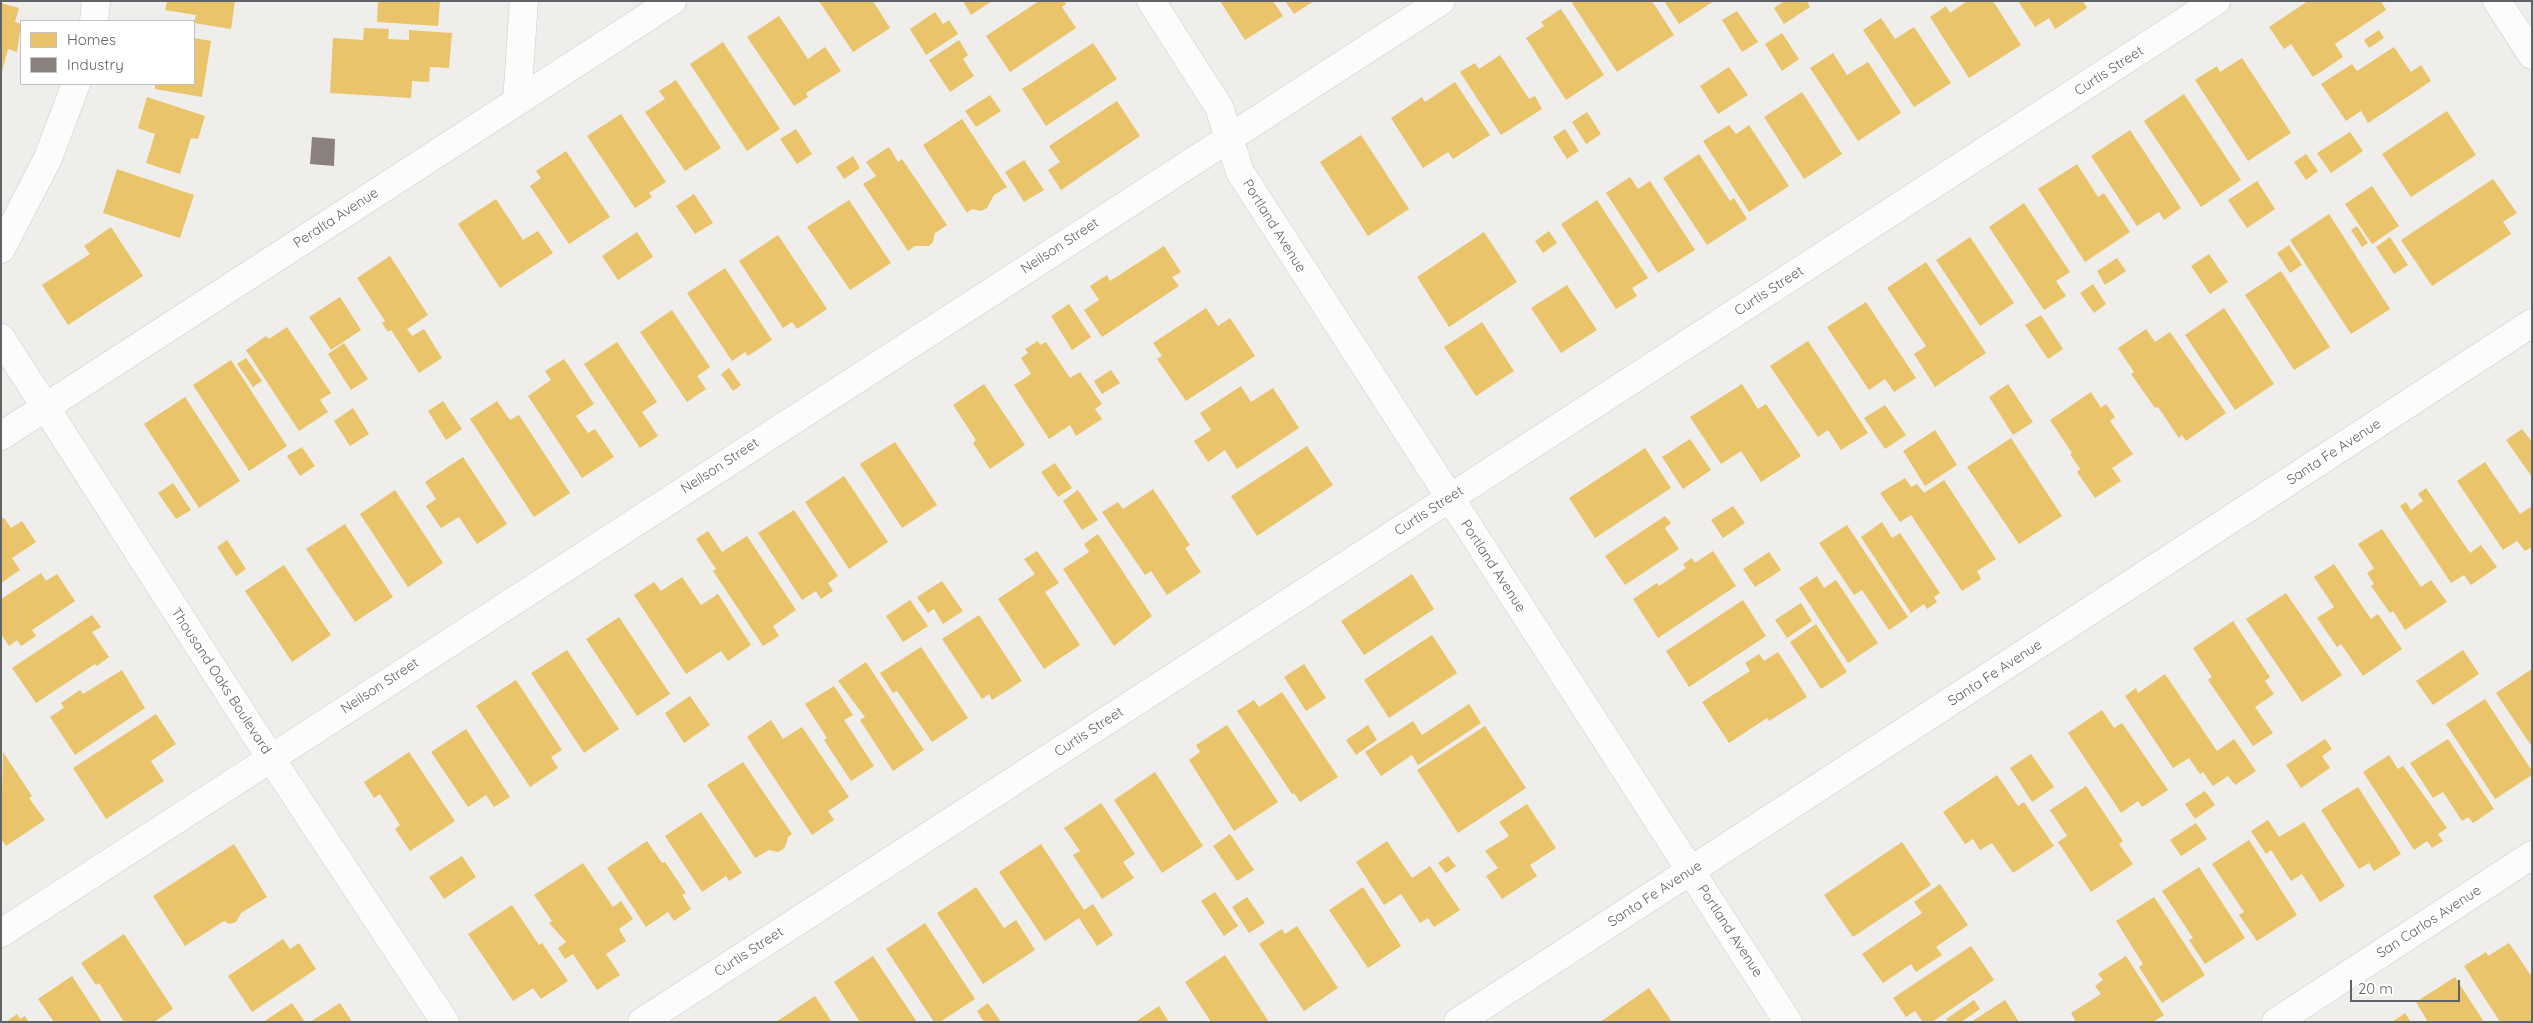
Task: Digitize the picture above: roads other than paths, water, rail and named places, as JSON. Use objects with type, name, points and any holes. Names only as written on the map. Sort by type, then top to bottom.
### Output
[{"type":"street","points":[[94,20],[96,1]]},
{"type":"street","points":[[518,101],[524,1]]},
{"type":"street","name":"Peralta Avenue","points":[[1,436],[672,1]]},
{"type":"street","name":"Portland Avenue","points":[[1150,1],[1219,107],[1240,172],[1788,1022]]},
{"type":"street","name":"Neilson Street","points":[[1,933],[270,757],[1441,1]]},
{"type":"street","name":"Curtis Street","points":[[642,1022],[2216,1]]},
{"type":"street","points":[[2497,1],[2532,55]]},
{"type":"street","points":[[1,249],[48,158],[76,85]]},
{"type":"street","name":"Santa Fe Avenue","points":[[1458,1022],[2532,323]]},
{"type":"street","name":"Thousand Oaks Boulevard","points":[[1,338],[270,757],[445,1022]]},
{"type":"street","name":"San Carlos Avenue","points":[[2276,1022],[2532,855]]}]
